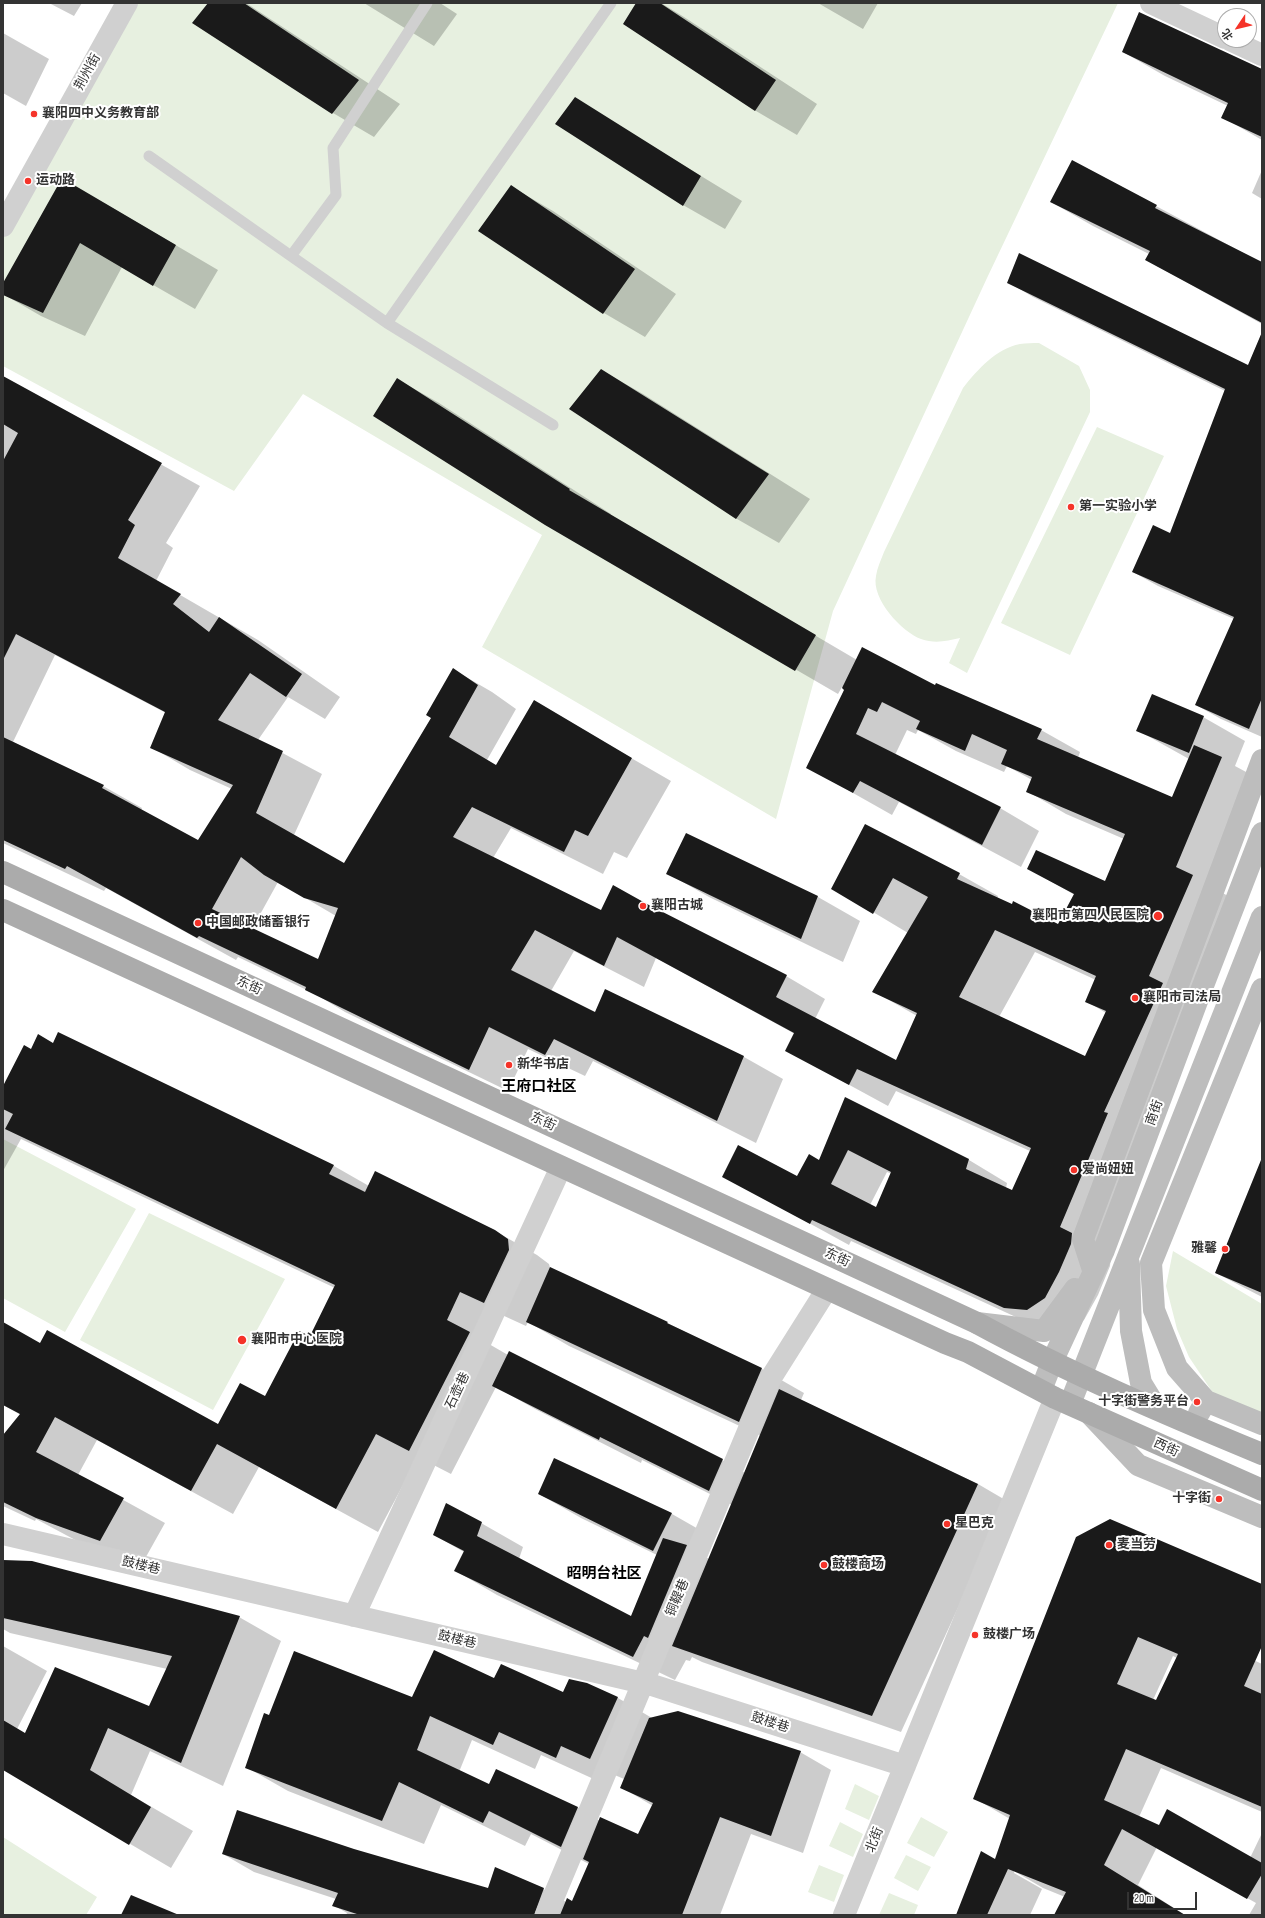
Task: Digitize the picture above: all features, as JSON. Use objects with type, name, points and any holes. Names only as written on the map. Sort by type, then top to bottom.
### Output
[{"type":"main road","points":[[1092,1267],[1083,1239],[1262,760]]},
{"type":"main road","name":"南街","points":[[1064,1401],[1052,1362],[1104,1250],[1196,1003],[1262,833]]},
{"type":"main road","name":"东街","points":[[3,872],[977,1323],[1081,1376]]},
{"type":"main road","points":[[3,910],[945,1344],[968,1352],[1064,1401],[1138,1465],[1262,1517]]},
{"type":"main road","name":"南街","points":[[1064,1401],[1081,1376],[1262,917]]},
{"type":"main road","points":[[1262,989],[1258,1014],[1151,1263],[1154,1310],[1177,1368],[1206,1401],[1262,1424]]},
{"type":"main road","points":[[977,1323],[1044,1331],[1104,1250]]},
{"type":"main road","points":[[1128,1255],[1131,1330],[1141,1383],[1152,1401],[1192,1425]]},
{"type":"main road","points":[[1081,1376],[1262,1454]]},
{"type":"main road","name":"西街","points":[[1064,1401],[1262,1490]]},
{"type":"main road","points":[[1192,1425],[1206,1401]]},
{"type":"street","name":"荆州街","points":[[3,226],[127,3]]},
{"type":"street","points":[[1151,3],[1217,34]]},
{"type":"street","points":[[1247,48],[1262,55]]},
{"type":"street","points":[[1228,1001],[1258,1014]]},
{"type":"street","name":"石壶巷","points":[[354,1616],[562,1167]]},
{"type":"street","name":"铜鞮巷","points":[[546,1915],[769,1381],[827,1289]]},
{"type":"street","name":"北街","points":[[844,1915],[905,1766],[1064,1401]]},
{"type":"street","name":"鼓楼巷","points":[[3,1534],[642,1683],[905,1766]]},
{"type":"lane","points":[[291,256],[336,195],[333,148],[427,3]]},
{"type":"lane","points":[[387,324],[611,3]]},
{"type":"lane","points":[[149,156],[387,324],[553,424]]},
{"type":"green space","points":[[127,3],[1118,3],[987,278],[833,611],[776,819],[482,647],[542,535],[303,394],[234,491],[3,366],[3,226]]},
{"type":"green space","points":[[1039,343],[1079,366],[1090,390],[1090,412],[967,673],[949,663],[960,638],[936,642],[926,641],[913,635],[897,622],[883,604],[878,595],[876,576],[884,552],[963,388],[981,367],[1003,350],[1020,344]]},
{"type":"green space","points":[[1097,427],[1164,456],[1070,655],[1001,623]]},
{"type":"green space","points":[[3,1139],[136,1209],[65,1332],[3,1298]]},
{"type":"green space","points":[[149,1213],[285,1279],[213,1410],[80,1340]]},
{"type":"green space","points":[[1173,1251],[1262,1304],[1262,1414],[1215,1396],[1189,1357],[1177,1329],[1166,1286]]},
{"type":"green space","points":[[855,1784],[879,1796],[869,1820],[845,1809]]},
{"type":"green space","points":[[921,1817],[948,1832],[934,1857],[907,1843]]},
{"type":"green space","points":[[840,1822],[863,1834],[853,1857],[829,1846]]},
{"type":"green space","points":[[3,1837],[97,1897],[86,1915],[3,1915]]},
{"type":"green space","points":[[906,1855],[931,1867],[918,1891],[894,1878]]},
{"type":"green space","points":[[819,1865],[844,1875],[834,1902],[808,1892]]},
{"type":"green space","points":[[889,1893],[918,1905],[914,1915],[879,1915]]},
{"type":"building","points":[[208,3],[244,3],[359,80],[332,114],[192,23]]},
{"type":"building","points":[[636,3],[660,3],[776,80],[755,111],[623,24]]},
{"type":"building","points":[[1139,12],[1262,69],[1262,137],[1221,118],[1228,103],[1122,52]]},
{"type":"building","points":[[575,97],[701,176],[683,206],[555,124]]},
{"type":"building","points":[[1072,160],[1157,205],[1155,208],[1262,262],[1262,323],[1145,260],[1150,251],[1050,202]]},
{"type":"building","points":[[62,178],[176,245],[153,286],[80,243],[43,313],[3,295],[3,283]]},
{"type":"building","points":[[511,185],[635,269],[603,314],[478,231]]},
{"type":"building","points":[[1019,253],[1248,365],[1262,332],[1262,698],[1249,729],[1195,705],[1234,617],[1132,572],[1153,525],[1170,533],[1225,389],[1007,283]]},
{"type":"building","points":[[601,369],[769,474],[736,519],[569,409]]},
{"type":"building","points":[[3,376],[162,463],[128,520],[135,525],[118,558],[181,594],[173,604],[209,632],[219,617],[302,674],[286,697],[250,673],[218,720],[283,751],[256,813],[344,863],[431,718],[426,715],[453,668],[478,685],[449,737],[496,765],[534,700],[632,758],[588,836],[575,830],[564,852],[472,807],[453,837],[601,910],[613,885],[647,904],[787,975],[776,997],[896,1060],[917,1013],[872,992],[928,897],[893,878],[873,914],[831,889],[865,824],[960,873],[957,879],[1012,904],[1013,901],[1058,924],[1074,894],[1027,869],[1036,850],[1105,881],[1125,834],[1026,792],[1032,777],[1001,764],[1007,750],[972,734],[965,751],[916,729],[920,721],[882,702],[877,712],[868,708],[856,734],[1001,807],[982,845],[860,781],[853,793],[806,768],[844,690],[842,688],[862,647],[935,685],[936,683],[1042,729],[1037,739],[1172,797],[1194,745],[1222,757],[1176,867],[1193,875],[1149,976],[1163,983],[1104,1112],[1108,1113],[1060,1227],[1072,1233],[1071,1244],[1059,1272],[1045,1298],[1027,1310],[1004,1308],[812,1220],[810,1224],[722,1177],[738,1145],[797,1176],[809,1154],[819,1160],[845,1097],[969,1159],[966,1169],[1012,1190],[1031,1148],[857,1069],[849,1085],[785,1051],[794,1033],[617,937],[604,966],[535,930],[511,970],[595,1012],[605,989],[744,1056],[717,1121],[554,1039],[545,1055],[489,1027],[469,1070],[305,990],[306,987],[199,936],[197,938],[67,866],[65,869],[3,840],[3,737],[104,785],[102,788],[198,840],[233,785],[150,748],[165,712],[16,634],[3,660],[3,461],[18,433],[3,424]],"holes":[[[241,857],[264,875],[304,898],[338,908],[318,959],[212,909]],[[995,930],[1096,976],[1085,1002],[1106,1011],[1085,1056],[959,997]],[[848,1150],[891,1172],[876,1207],[831,1184]]]},
{"type":"building","points":[[397,378],[570,489],[569,490],[816,635],[795,671],[545,525],[373,416]]},
{"type":"building","points":[[1152,694],[1204,716],[1189,753],[1136,731]]},
{"type":"building","points":[[686,833],[818,896],[801,939],[666,874]]},
{"type":"building","points":[[58,1032],[334,1165],[329,1174],[365,1192],[375,1171],[495,1230],[508,1239],[509,1250],[484,1303],[460,1292],[447,1320],[470,1332],[409,1451],[376,1434],[336,1509],[217,1444],[191,1491],[55,1417],[36,1452],[124,1498],[100,1541],[36,1518],[3,1502],[3,1435],[20,1414],[3,1405],[3,1322],[40,1343],[47,1330],[218,1424],[240,1383],[265,1396],[299,1331],[310,1336],[335,1285],[5,1129],[13,1114],[3,1109],[3,1086],[24,1045],[31,1049],[38,1034],[53,1043]]},
{"type":"building","points":[[1262,1160],[1262,1293],[1215,1273]]},
{"type":"building","points":[[550,1267],[762,1368],[739,1422],[526,1322]]},
{"type":"building","points":[[509,1351],[723,1459],[709,1491],[600,1437],[599,1440],[492,1386]]},
{"type":"building","name":"鼓楼商场","points":[[779,1389],[978,1484],[872,1716],[672,1646]]},
{"type":"building","points":[[554,1458],[672,1513],[653,1551],[538,1494]]},
{"type":"building","points":[[446,1503],[482,1522],[477,1536],[631,1616],[663,1538],[687,1545],[648,1638],[644,1636],[633,1657],[454,1571],[464,1551],[433,1535]]},
{"type":"building","points":[[1110,1519],[1262,1584],[1262,1646],[1244,1686],[1262,1694],[1262,1807],[1126,1749],[1104,1800],[1159,1825],[1167,1809],[1262,1863],[1262,1874],[1247,1899],[1122,1829],[1104,1865],[1185,1915],[1054,1915],[1066,1892],[1008,1869],[987,1915],[956,1915],[981,1851],[995,1859],[1010,1815],[973,1799],[1076,1537]],"holes":[[[1138,1637],[1178,1654],[1156,1700],[1117,1684]]]},
{"type":"building","points":[[3,1560],[32,1561],[240,1616],[181,1763],[108,1728],[90,1770],[151,1807],[129,1845],[3,1770],[3,1720],[25,1733],[55,1667],[149,1706],[172,1656],[3,1618]]},
{"type":"building","points":[[434,1650],[494,1678],[501,1664],[563,1692],[569,1679],[587,1683],[618,1697],[590,1759],[561,1746],[556,1758],[499,1732],[493,1745],[430,1716],[417,1750],[489,1784],[496,1769],[578,1807],[561,1847],[489,1811],[483,1823],[399,1782],[382,1821],[245,1768],[264,1713],[269,1715],[294,1651],[412,1697]]},
{"type":"building","points":[[678,1711],[801,1751],[771,1836],[720,1817],[682,1915],[560,1915],[567,1898],[572,1901],[589,1862],[583,1859],[600,1817],[638,1834],[653,1803],[620,1788],[649,1718]]},
{"type":"building","points":[[237,1810],[354,1849],[488,1888],[495,1867],[544,1888],[534,1915],[360,1915],[332,1906],[338,1893],[222,1854]]},
{"type":"building","points":[[131,1895],[179,1915],[121,1915]]},
{"type":"place","name":"襄阳四中义务教育部","points":[[34,114]]},
{"type":"place","name":"运动路","points":[[28,181]]},
{"type":"place","name":"第一实验小学","points":[[1071,507]]},
{"type":"place","name":"襄阳古城","points":[[643,906]]},
{"type":"place","name":"襄阳市第四人民医院","points":[[1158,916]]},
{"type":"place","name":"中国邮政储蓄银行","points":[[198,923]]},
{"type":"place","name":"襄阳市司法局","points":[[1135,998]]},
{"type":"place","name":"新华书店","points":[[509,1065]]},
{"type":"place","name":"爱尚妞妞","points":[[1074,1170]]},
{"type":"place","name":"雅馨","points":[[1225,1249]]},
{"type":"place","name":"襄阳市中心医院","points":[[242,1340]]},
{"type":"place","name":"十字街警务平台","points":[[1197,1402]]},
{"type":"place","name":"十字街","points":[[1219,1499]]},
{"type":"place","name":"星巴克","points":[[947,1524]]},
{"type":"place","name":"麦当劳","points":[[1109,1545]]},
{"type":"place","name":"鼓楼商场","points":[[824,1565]]},
{"type":"place","name":"鼓楼广场","points":[[975,1635]]},
{"type":"district","name":"王府口社区","points":[[539,1087]]},
{"type":"district","name":"昭明台社区","points":[[604,1574]]}]
